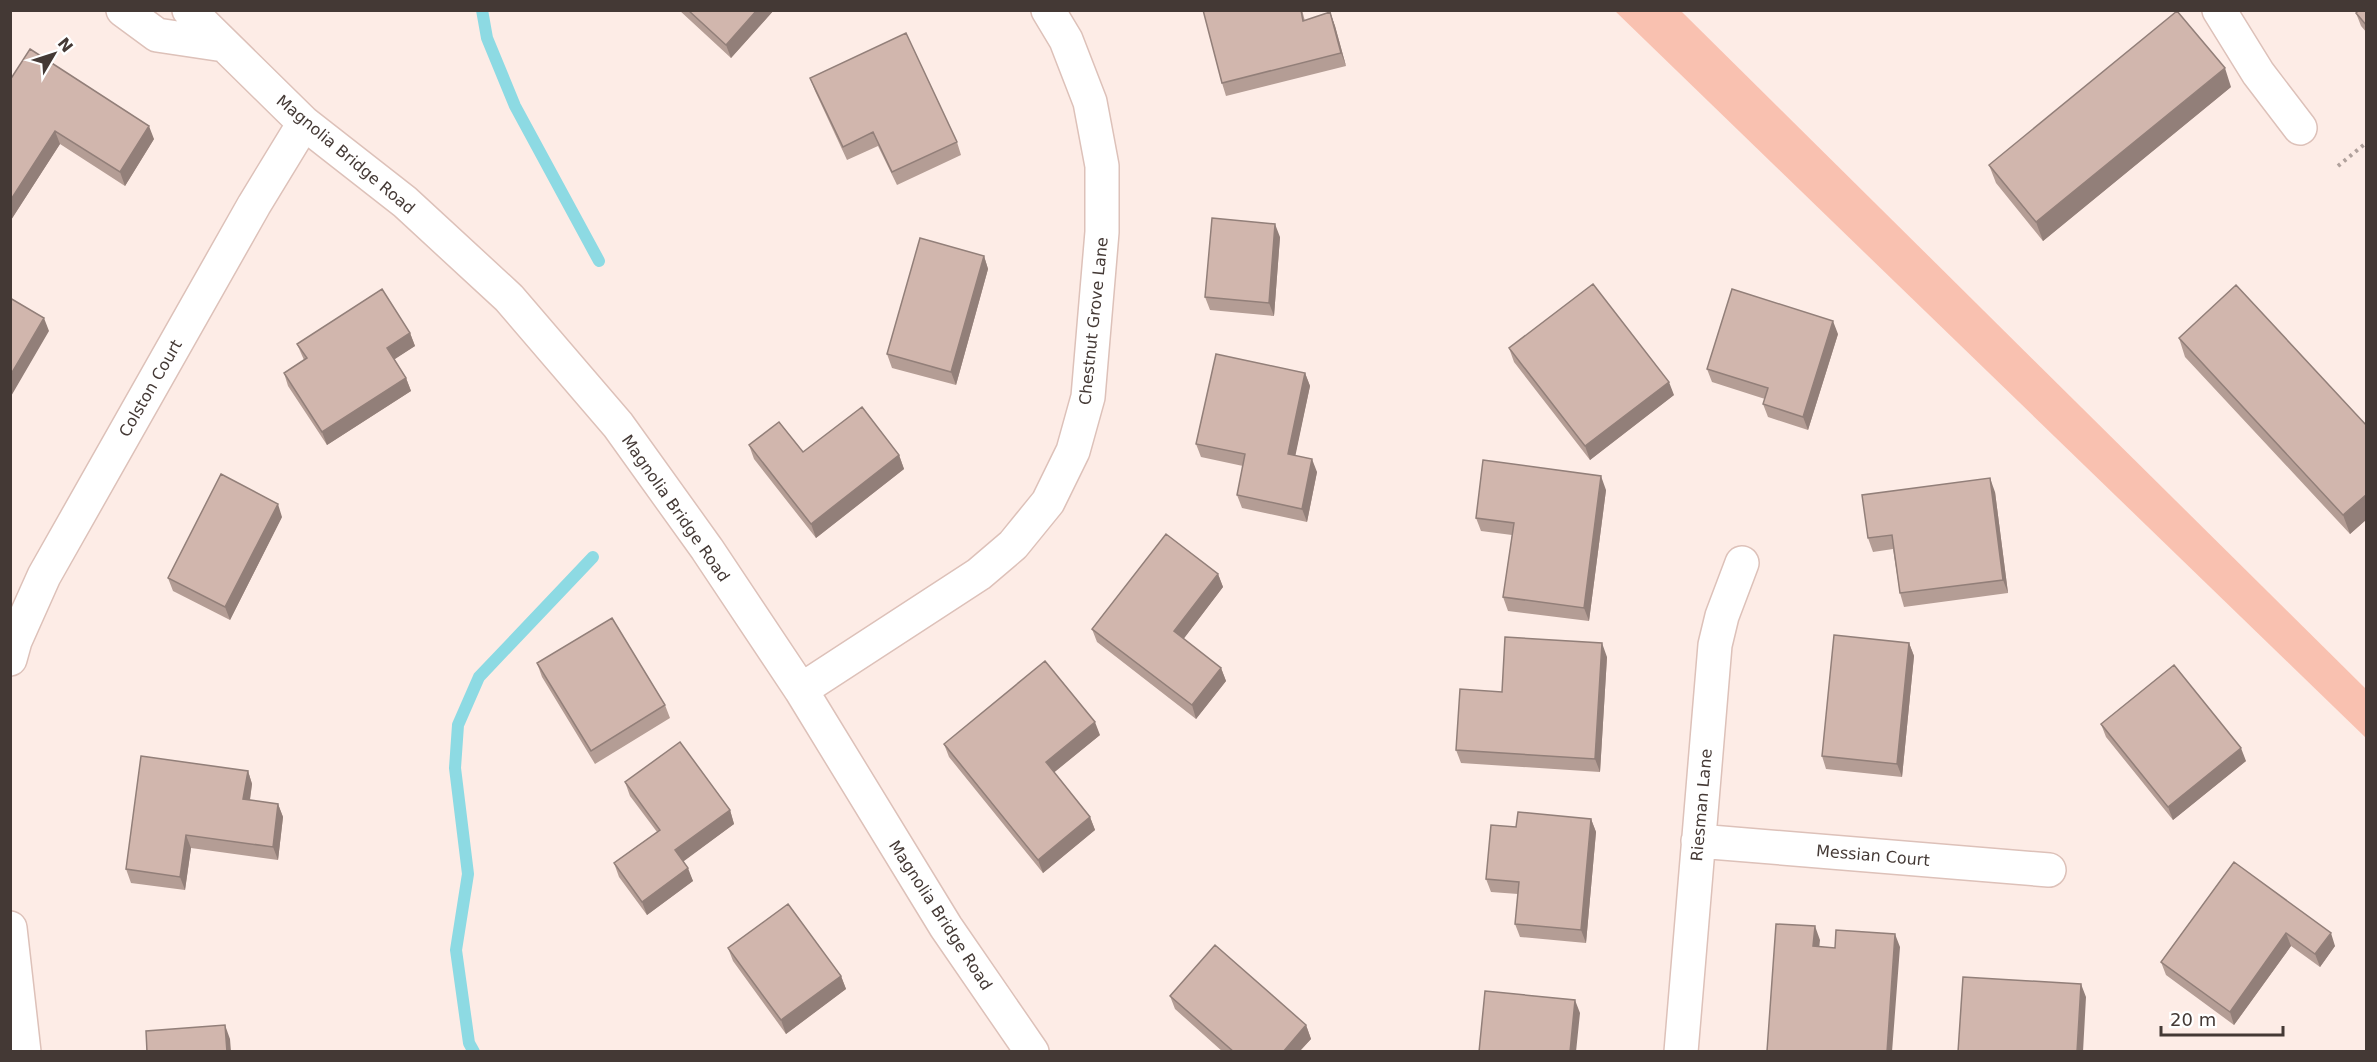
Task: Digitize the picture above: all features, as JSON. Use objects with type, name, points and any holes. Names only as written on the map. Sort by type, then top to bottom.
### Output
[{"type":"street","points":[[123,10],[157,35],[224,45]]},
{"type":"street","name":"Magnolia Bridge Road","points":[[189,10],[304,123],[405,202],[509,298],[618,425],[707,549],[801,690],[946,927],[1032,1052]]},
{"type":"street","name":"Chestnut Grove Lane","points":[[801,690],[979,574],[1013,545],[1048,502],[1073,451],[1088,397],[1102,232],[1102,166],[1090,102],[1066,40],[1048,10]]},
{"type":"street","points":[[2219,10],[2258,73],[2300,128]]},
{"type":"street","name":"Colston Court","points":[[10,659],[15,640],[44,576],[254,205],[304,123]]},
{"type":"street","name":"Riesman Lane","points":[[1681,1052],[1715,645],[1722,616],[1742,562]]},
{"type":"street","name":"Messian Court","points":[[1698,841],[2049,870]]},
{"type":"street","points":[[10,928],[24,1052]]},
{"type":"path","points":[[2338,166],[2367,143]]},
{"type":"shaded area","points":[[1615,11],[1681,11],[2366,689],[2366,738]]},
{"type":"building","points":[[688,10],[757,10],[726,45]]},
{"type":"building","points":[[1203,10],[1301,10],[1303,21],[1330,12],[1341,53],[1222,83]]},
{"type":"building","points":[[2359,10],[2367,10],[2367,26],[2356,13]]},
{"type":"building","points":[[2177,11],[2225,68],[2036,222],[1989,165]]},
{"type":"building","points":[[906,33],[957,142],[892,172],[873,132],[843,147],[810,78]]},
{"type":"building","points":[[30,49],[149,126],[120,172],[55,131],[10,201],[10,80]]},
{"type":"building","points":[[1212,218],[1275,224],[1269,303],[1205,297]]},
{"type":"building","points":[[920,238],[984,256],[951,372],[887,354]]},
{"type":"building","points":[[1593,284],[1669,382],[1585,446],[1509,348]]},
{"type":"building","points":[[2236,285],[2367,426],[2367,494],[2343,515],[2179,338]]},
{"type":"building","points":[[382,289],[410,333],[387,348],[406,378],[322,432],[284,373],[307,358],[297,344]]},
{"type":"building","points":[[1732,289],[1833,321],[1803,417],[1763,404],[1768,388],[1707,369]]},
{"type":"building","points":[[10,298],[44,318],[10,376]]},
{"type":"building","points":[[1216,354],[1305,373],[1288,454],[1312,459],[1302,509],[1237,495],[1245,454],[1196,444]]},
{"type":"building","points":[[862,407],[899,455],[811,524],[749,445],[779,422],[803,452]]},
{"type":"building","points":[[1483,460],[1601,476],[1584,608],[1503,597],[1514,523],[1476,518]]},
{"type":"building","points":[[221,474],[278,504],[225,607],[168,578]]},
{"type":"building","points":[[1990,478],[2003,580],[1900,593],[1892,535],[1868,538],[1862,495]]},
{"type":"building","points":[[1166,534],[1218,574],[1174,631],[1221,668],[1192,705],[1092,629]]},
{"type":"building","points":[[612,618],[665,705],[591,751],[537,663]]},
{"type":"building","points":[[1834,635],[1909,643],[1897,764],[1822,756]]},
{"type":"building","points":[[1505,637],[1602,643],[1595,759],[1456,750],[1460,689],[1502,692]]},
{"type":"building","points":[[1045,661],[1095,722],[1046,762],[1090,817],[1038,860],[944,744]]},
{"type":"building","points":[[2174,665],[2241,748],[2168,807],[2101,724]]},
{"type":"building","points":[[680,742],[730,810],[675,850],[688,868],[642,902],[614,863],[660,830],[625,782]]},
{"type":"building","points":[[141,756],[248,771],[243,799],[278,804],[273,847],[186,835],[180,877],[126,869]]},
{"type":"building","points":[[1518,812],[1591,819],[1581,930],[1515,924],[1519,882],[1486,879],[1491,825],[1516,827]]},
{"type":"building","points":[[2234,862],[2331,933],[2315,954],[2286,933],[2230,1012],[2161,962]]},
{"type":"building","points":[[788,904],[841,976],[781,1020],[728,948]]},
{"type":"building","points":[[1776,924],[1815,926],[1813,946],[1835,948],[1836,930],[1895,934],[1887,1052],[1767,1051]]},
{"type":"building","points":[[1215,945],[1306,1025],[1283,1052],[1234,1052],[1170,996]]},
{"type":"building","points":[[1963,977],[2081,984],[2077,1052],[1958,1052]]},
{"type":"building","points":[[1485,991],[1575,1000],[1570,1052],[1479,1052]]},
{"type":"building","points":[[225,1025],[227,1052],[147,1052],[146,1031]]},
{"type":"waterway","points":[[482,10],[487,38],[515,106],[599,261]]},
{"type":"waterway","points":[[474,1052],[469,1043],[456,950],[468,874],[455,768],[458,725],[479,677],[593,557]]}]
